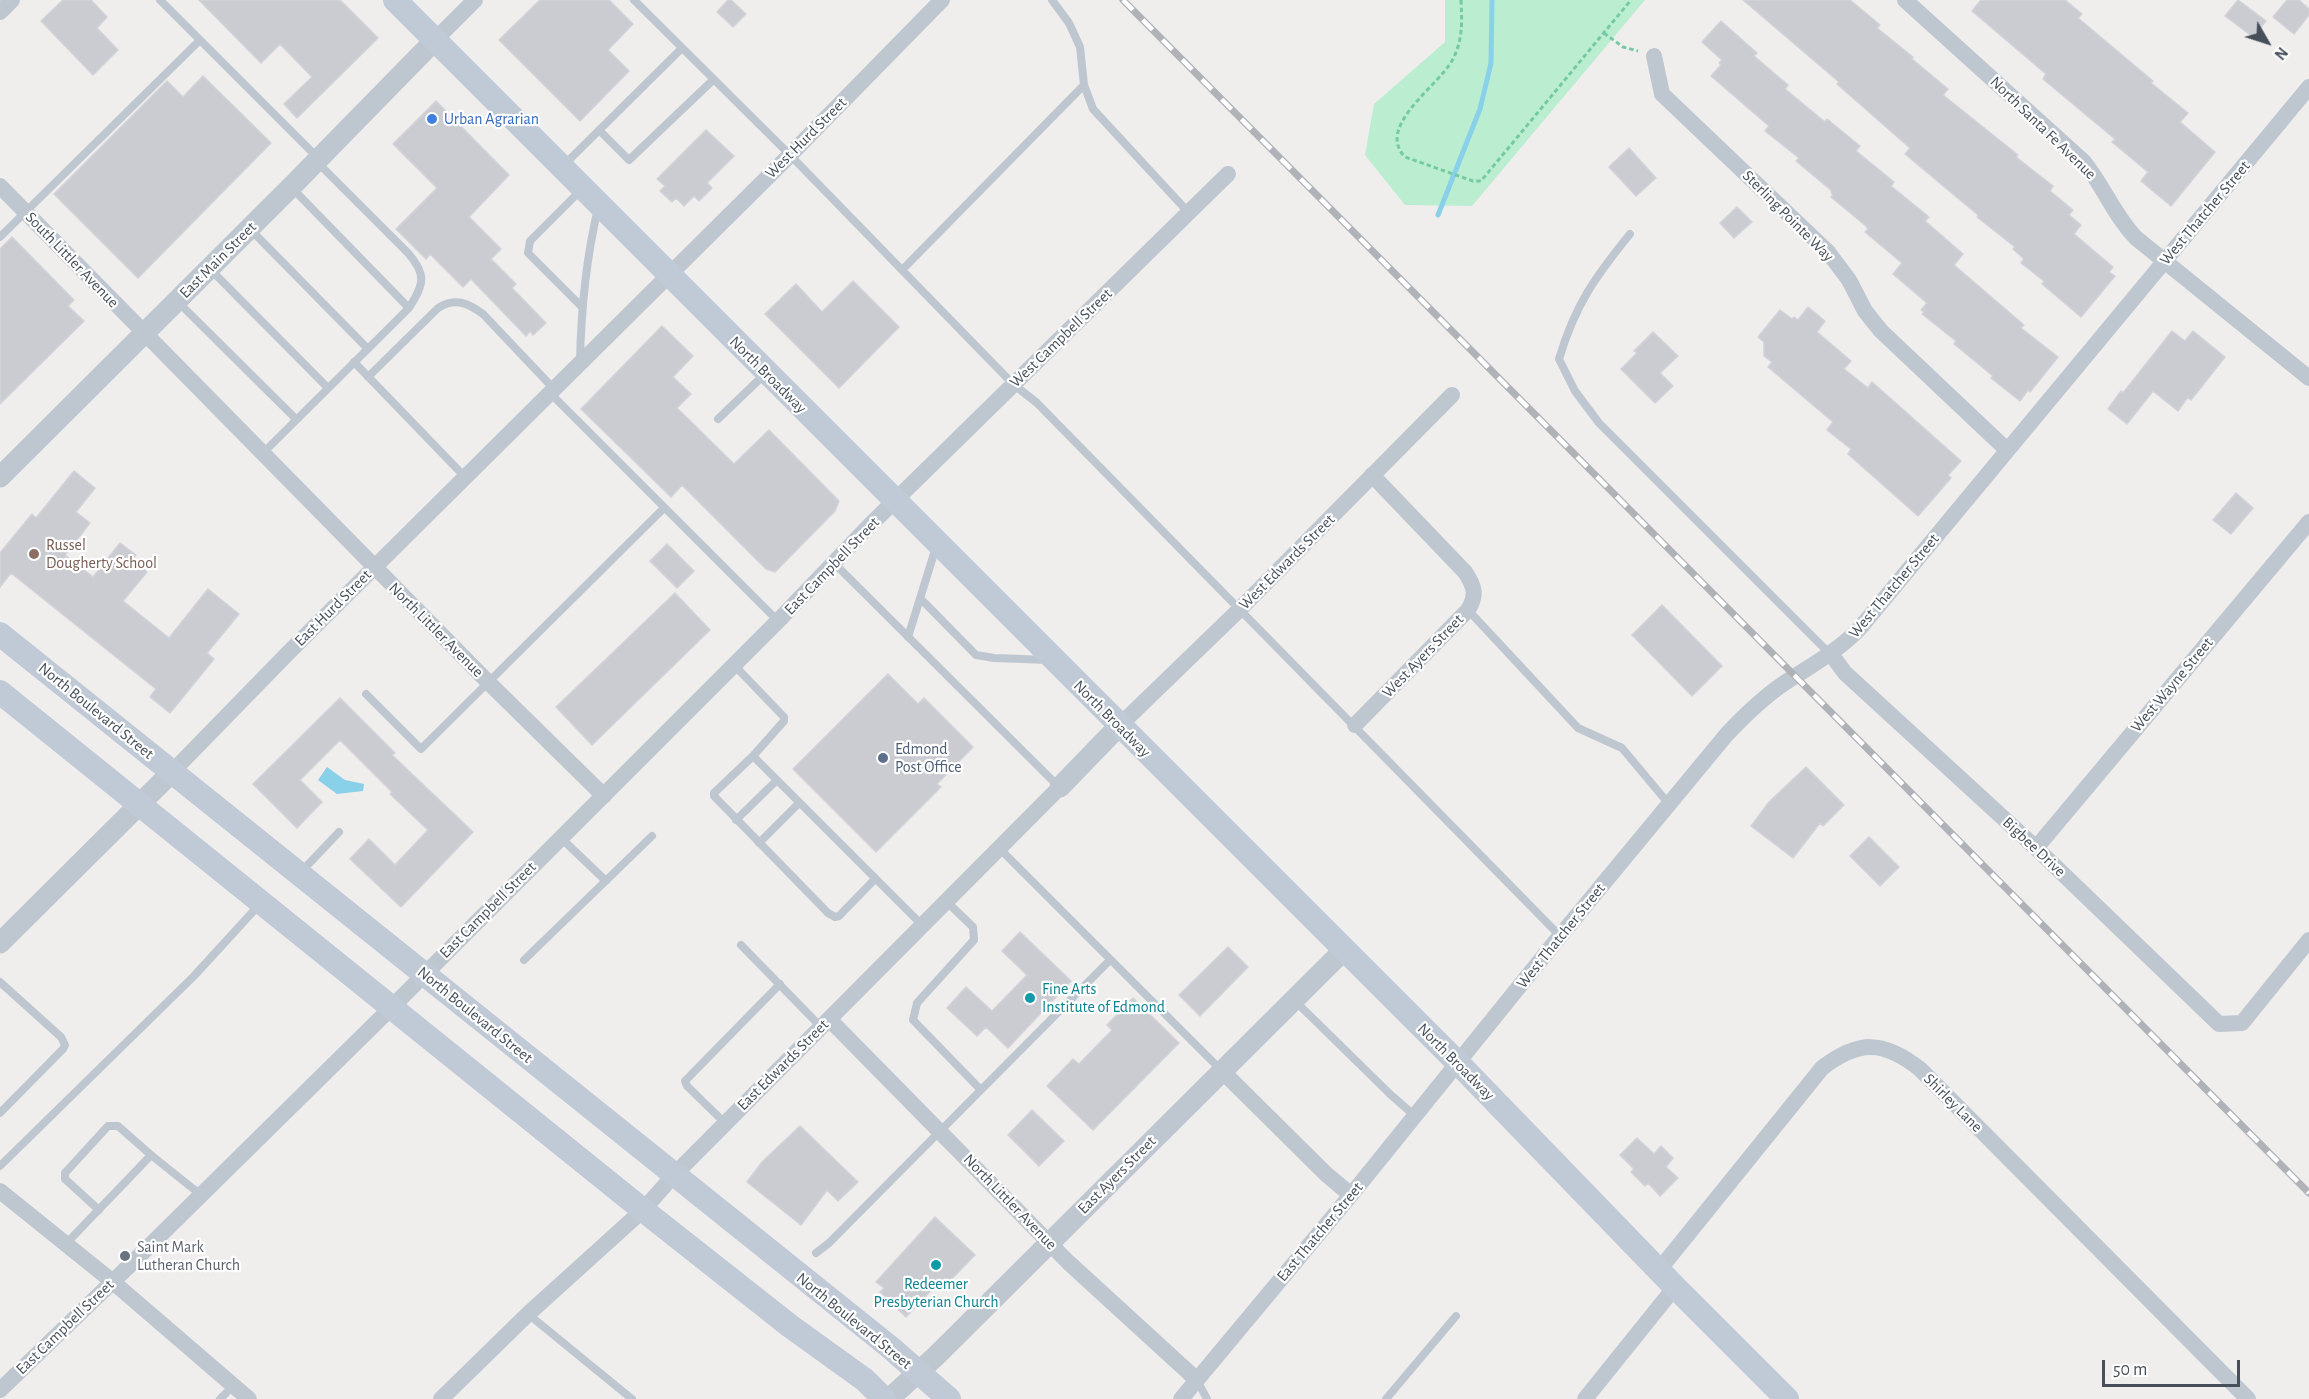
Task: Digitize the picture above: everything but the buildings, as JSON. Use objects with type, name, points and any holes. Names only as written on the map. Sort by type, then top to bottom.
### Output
[{"type":"main road","name":"North Broadway","points":[[395,0],[1458,1063],[1787,1399]]},
{"type":"main road","name":"North Boulevard Street","points":[[0,634],[891,1348],[949,1399]]},
{"type":"main road","points":[[6,700],[392,1006],[642,1210],[790,1326],[865,1380],[885,1399]]},
{"type":"street","points":[[0,12],[12,0]]},
{"type":"street","points":[[435,40],[475,0]]},
{"type":"street","name":"West Hurd Street","points":[[668,275],[942,0]]},
{"type":"street","name":"North Santa Fe Avenue","points":[[1905,0],[2084,162],[2098,180],[2113,211],[2136,238],[2309,378]]},
{"type":"street","name":"East Main Street","points":[[0,477],[435,40]]},
{"type":"street","name":"Sterling Pointe Way","points":[[1654,56],[1662,94],[1828,252],[1849,280],[1865,311],[1881,331],[2007,450]]},
{"type":"street","name":"West Thatcher Street","points":[[1458,1063],[1668,803],[1727,734],[1754,706],[1844,645],[1860,628],[2309,87]]},
{"type":"street","name":"West Campbell Street","points":[[896,502],[1228,174]]},
{"type":"street","name":"South Littler Avenue","points":[[0,186],[144,334]]},
{"type":"street","name":"East Hurd Street","points":[[0,943],[668,275]]},
{"type":"street","name":"North Littler Avenue","points":[[144,334],[604,796]]},
{"type":"street","name":"West Edwards Street","points":[[1119,726],[1240,609],[1452,395]]},
{"type":"street","name":"West Ayers Street","points":[[1355,725],[1468,610],[1475,599],[1474,586],[1466,572],[1372,475]]},
{"type":"street","name":"East Campbell Street","points":[[0,1390],[113,1282],[604,796],[896,502]]},
{"type":"street","name":"West Wayne Street","points":[[2036,848],[2309,522]]},
{"type":"street","name":"Bigbee Drive","points":[[1831,654],[1845,673],[2036,848],[2219,1024],[2242,1023],[2309,940]]},
{"type":"street","name":"East Edwards Street","points":[[441,1399],[528,1314],[642,1210],[1119,726]]},
{"type":"street","name":"East Ayers Street","points":[[889,1399],[1344,950]]},
{"type":"street","name":"North Littler Avenue","points":[[825,1023],[939,1130],[1049,1243],[1197,1380]]},
{"type":"street","name":"Shirley Lane","points":[[1659,1270],[1822,1068],[1839,1055],[1858,1047],[1877,1047],[1892,1051],[1920,1069],[2248,1399]]},
{"type":"street","name":"East Thatcher Street","points":[[1181,1399],[1458,1063]]},
{"type":"street","points":[[1221,1070],[1326,1174],[1351,1195]]},
{"type":"street","points":[[0,1191],[113,1282],[249,1399]]},
{"type":"street","points":[[1585,1399],[1675,1287]]},
{"type":"lane","points":[[160,0],[417,264],[423,278],[418,294],[409,308],[264,452]]},
{"type":"lane","points":[[634,0],[790,155],[1014,384],[1037,403],[1560,936]]},
{"type":"lane","points":[[1052,0],[1069,23],[1080,47],[1084,85],[1093,109],[1189,213]]},
{"type":"lane","points":[[0,237],[200,40]]},
{"type":"lane","points":[[562,168],[682,48]]},
{"type":"lane","points":[[599,130],[629,160],[713,80]]},
{"type":"lane","points":[[902,270],[1084,85]]},
{"type":"lane","points":[[291,187],[409,308]]},
{"type":"lane","points":[[580,363],[582,307],[590,244],[590,196]]},
{"type":"lane","points":[[582,307],[528,253],[531,241],[590,196]]},
{"type":"lane","points":[[249,228],[368,349]]},
{"type":"lane","points":[[1630,234],[1600,271],[1579,304],[1559,359],[1575,392],[1599,423],[1831,654]]},
{"type":"lane","points":[[209,268],[328,388]]},
{"type":"lane","points":[[177,301],[296,419]]},
{"type":"lane","points":[[368,377],[438,308],[447,302],[461,301],[483,314],[552,391],[664,508],[778,621]]},
{"type":"lane","points":[[354,362],[465,477]]},
{"type":"lane","points":[[718,419],[766,373]]},
{"type":"lane","points":[[366,694],[421,749],[664,508]]},
{"type":"lane","points":[[908,637],[937,544]]},
{"type":"lane","points":[[834,563],[1060,788]]},
{"type":"lane","points":[[920,598],[976,655],[994,658],[1054,660]]},
{"type":"lane","points":[[1468,610],[1578,728],[1622,748],[1668,803]]},
{"type":"lane","points":[[734,665],[784,717],[784,721],[753,756],[714,793],[716,799],[831,916],[839,916],[875,879]]},
{"type":"lane","points":[[753,756],[922,925]]},
{"type":"lane","points":[[736,820],[777,780]]},
{"type":"lane","points":[[759,843],[799,803]]},
{"type":"lane","points":[[299,874],[339,832]]},
{"type":"lane","points":[[524,960],[652,836]]},
{"type":"lane","points":[[561,838],[606,881]]},
{"type":"lane","points":[[999,848],[1221,1070]]},
{"type":"lane","points":[[946,901],[973,927],[974,940],[917,1003],[913,1020],[981,1089]]},
{"type":"lane","points":[[0,1166],[194,976],[261,902]]},
{"type":"lane","points":[[741,945],[780,984],[825,1023]]},
{"type":"lane","points":[[816,1253],[829,1244],[939,1130],[1110,960]]},
{"type":"lane","points":[[0,982],[61,1037],[65,1045],[0,1113]]},
{"type":"lane","points":[[726,1124],[687,1086],[685,1081],[780,984]]},
{"type":"lane","points":[[1294,1000],[1415,1116]]},
{"type":"lane","points":[[99,1210],[65,1179],[65,1173],[108,1126],[118,1126],[201,1195]]},
{"type":"lane","points":[[66,1244],[151,1155]]},
{"type":"lane","points":[[528,1314],[632,1399]]},
{"type":"lane","points":[[1386,1399],[1456,1316]]},
{"type":"lane","points":[[1197,1380],[1207,1399]]},
{"type":"lane","points":[[220,1399],[233,1386]]},
{"type":"path","points":[[1461,0],[1462,34],[1452,61],[1400,123],[1395,138],[1397,149],[1405,157],[1473,181],[1481,181],[1631,0]]},
{"type":"path","points":[[1604,33],[1623,47],[1654,56]]},
{"type":"green space","points":[[1445,0],[1645,0],[1472,206],[1405,205],[1365,155],[1374,104],[1445,42]]},
{"type":"water","points":[[327,767],[345,780],[364,784],[363,791],[337,794],[318,780]]},
{"type":"waterway","points":[[1438,215],[1480,109],[1491,63],[1492,0]]},
{"type":"railway","points":[[1123,0],[2309,1193]]},
{"type":"place","name":"Urban Agrarian","points":[[432,119]]},
{"type":"place","name":"Russel Dougherty School","points":[[34,554]]},
{"type":"place","name":"Edmond Post Office","points":[[883,758]]},
{"type":"place","name":"Fine Arts Institute of Edmond","points":[[1030,998]]},
{"type":"place","name":"Saint Mark Lutheran Church","points":[[125,1256]]},
{"type":"place","name":"Redeemer Presbyterian Church","points":[[936,1265]]}]
